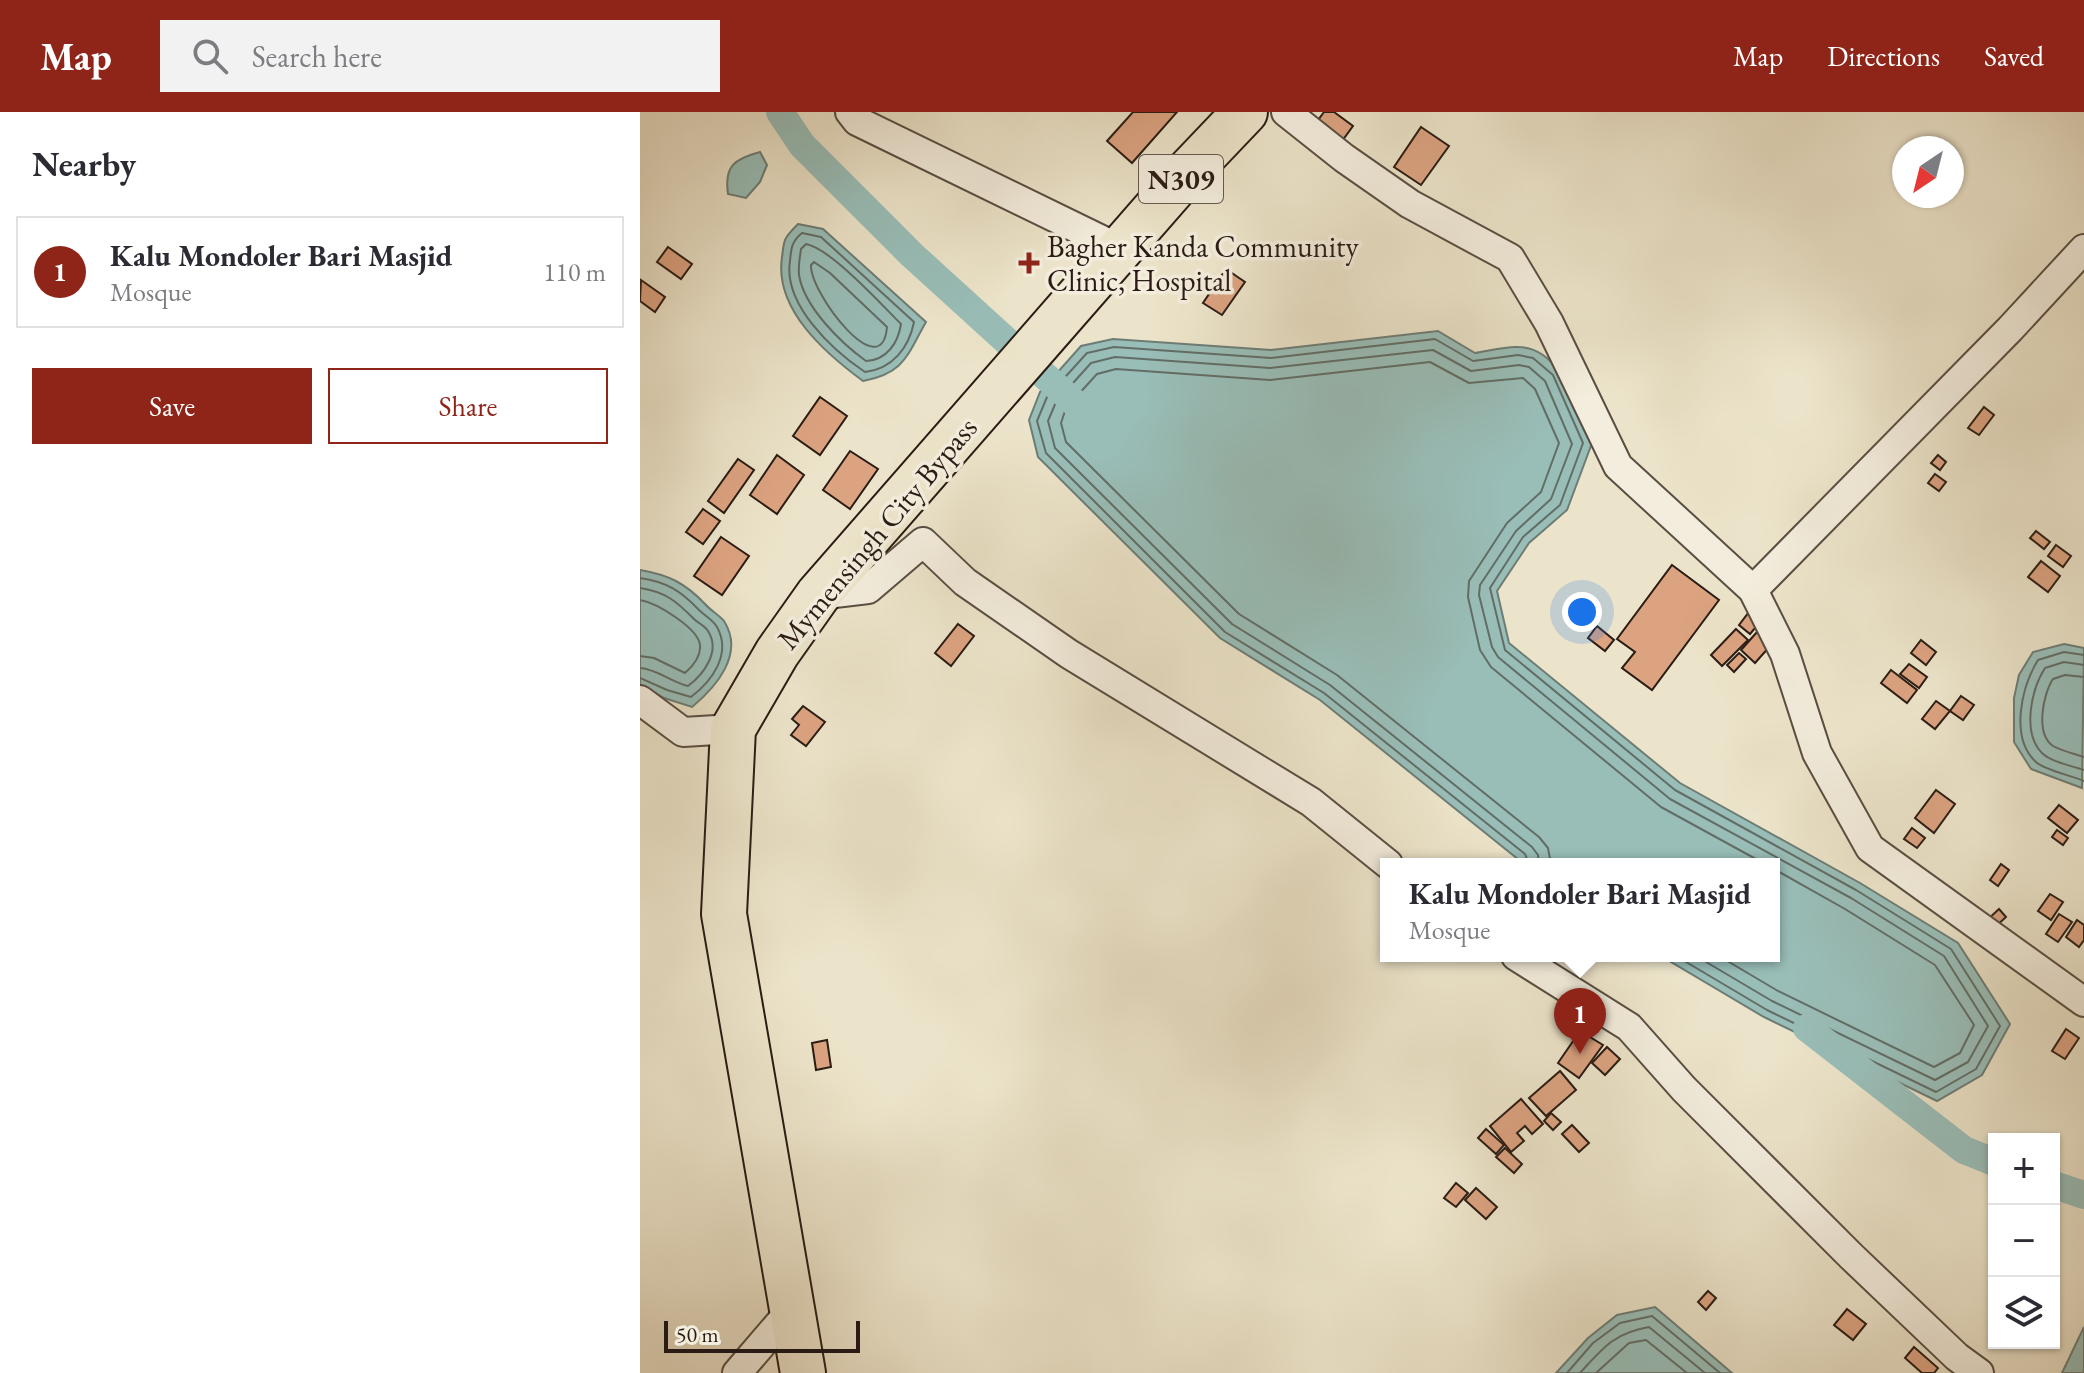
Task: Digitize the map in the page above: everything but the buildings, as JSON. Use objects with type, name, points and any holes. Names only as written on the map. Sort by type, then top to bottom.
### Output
[{"type":"highway","name":"Mymensingh City Bypass","points":[[803,1373],[724,914],[733,729],[777,653],[818,595],[1120,249],[1245,112]]},
{"type":"street","points":[[850,112],[857,121],[1120,249]]},
{"type":"street","points":[[1286,112],[1410,204],[1510,258],[1549,323],[1618,466],[1753,590],[1785,654],[1817,753],[1870,848],[2084,1002]]},
{"type":"street","points":[[1753,590],[2010,329],[2084,249]]},
{"type":"street","points":[[818,595],[868,589],[923,542],[965,582],[1069,654],[1311,802],[1381,858]]},
{"type":"street","points":[[640,700],[683,732],[733,729]]},
{"type":"street","points":[[1526,962],[1629,1027],[1684,1089],[1840,1245],[1957,1357],[1979,1373]]},
{"type":"street","points":[[737,1373],[792,1309]]},
{"type":"water","points":[[760,152],[767,165],[760,182],[746,198],[728,194],[728,177],[733,165]]},
{"type":"water","points":[[798,224],[823,229],[926,322],[909,353],[896,368],[863,381],[819,343],[794,312],[782,276],[782,257],[785,240]]},
{"type":"water","points":[[1438,331],[1475,353],[1519,347],[1534,350],[1547,358],[1574,398],[1592,443],[1567,510],[1529,543],[1497,591],[1509,643],[1680,783],[1860,883],[1958,943],[2010,1024],[1982,1075],[1937,1101],[1764,1017],[1671,962],[1780,962],[1780,858],[1517,858],[1320,700],[1220,638],[1038,457],[1029,420],[1040,392],[1081,346],[1113,339],[1271,350]]},
{"type":"water","points":[[640,570],[660,574],[683,585],[724,621],[730,633],[731,646],[725,669],[710,690],[692,707],[664,698],[640,684]]},
{"type":"water","points":[[2064,644],[2084,648],[2082,788],[2031,769],[2014,742],[2014,698],[2019,675],[2033,652]]},
{"type":"water","points":[[1655,1307],[1732,1373],[1556,1373],[1588,1338],[1617,1315]]},
{"type":"water","points":[[2084,1327],[2084,1373],[2062,1373]]},
{"type":"waterway","points":[[780,112],[802,145],[912,255],[1077,405]]},
{"type":"waterway","points":[[1807,1028],[1964,1150],[1988,1160]]},
{"type":"waterway","points":[[2060,1187],[2084,1195]]},
{"type":"place","name":"Bagher Kanda Community Clinic, Hospital","points":[[1029,263]]},
{"type":"place","name":"Kalu Mondoler Bari Masjid","points":[[1580,1054]]}]
